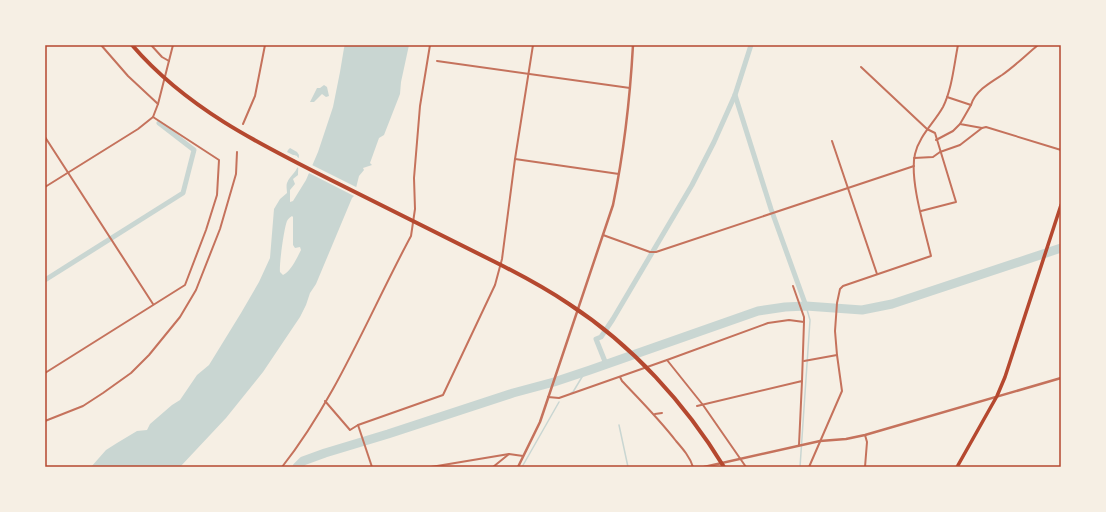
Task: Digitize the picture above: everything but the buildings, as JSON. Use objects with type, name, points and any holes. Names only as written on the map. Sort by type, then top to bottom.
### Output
[{"type":"highway","points":[[132,45],[172,86],[211,115],[250,138],[496,262],[570,304],[627,349],[650,371],[685,410],[724,467]]},
{"type":"main road","points":[[957,467],[997,396],[1005,377],[1061,205]]},
{"type":"street","points":[[101,45],[128,76],[158,104]]},
{"type":"street","points":[[151,45],[162,57],[169,61]]},
{"type":"street","points":[[45,187],[138,129],[153,117],[158,104],[172,45]]},
{"type":"street","points":[[243,124],[255,96],[265,45]]},
{"type":"street","points":[[282,467],[295,451],[325,401],[411,236],[415,209],[414,178],[420,106],[430,45]]},
{"type":"street","points":[[325,401],[350,430],[358,425],[442,395],[495,285],[502,259],[515,159],[533,45]]},
{"type":"street","points":[[518,467],[540,422],[613,205],[619,174],[630,88],[633,45]]},
{"type":"street","points":[[809,467],[842,391],[835,330],[837,303],[840,289],[843,286],[931,256],[915,183],[914,158],[917,146],[942,109],[948,97],[958,45]]},
{"type":"street","points":[[936,140],[953,132],[960,124],[977,94],[1038,45]]},
{"type":"street","points":[[437,60],[630,88]]},
{"type":"street","points":[[861,67],[927,130],[935,133],[956,202],[921,212]]},
{"type":"street","points":[[948,97],[971,105]]},
{"type":"street","points":[[45,373],[185,285],[206,230],[217,195],[219,160],[153,117]]},
{"type":"street","points":[[960,124],[982,128],[986,127],[1061,150]]},
{"type":"street","points":[[914,158],[933,157],[940,152],[960,145],[982,128]]},
{"type":"street","points":[[45,137],[153,304]]},
{"type":"street","points":[[832,141],[877,274]]},
{"type":"street","points":[[45,422],[83,406],[131,373],[149,355],[180,317],[196,290],[220,229],[236,174],[237,152]]},
{"type":"street","points":[[515,159],[619,174]]},
{"type":"street","points":[[603,235],[650,252],[656,252],[914,166]]},
{"type":"street","points":[[793,286],[802,310],[804,322],[804,360],[798,445]]},
{"type":"street","points":[[548,397],[559,398],[768,323],[789,320],[804,322]]},
{"type":"street","points":[[804,360],[837,355]]},
{"type":"street","points":[[667,360],[703,405],[746,467]]},
{"type":"street","points":[[620,376],[622,381],[655,414],[690,459],[693,467]]},
{"type":"street","points":[[704,467],[798,445],[865,435],[1061,378]]},
{"type":"street","points":[[697,406],[802,381]]},
{"type":"street","points":[[655,414],[662,413]]},
{"type":"street","points":[[358,425],[372,467]]},
{"type":"street","points":[[865,435],[867,442],[865,467]]},
{"type":"street","points":[[430,467],[509,454],[523,457]]},
{"type":"street","points":[[493,467],[509,454]]},
{"type":"shaded area","points":[[345,45],[409,45],[400,94],[384,135],[379,138],[370,163],[372,165],[363,168],[364,170],[359,176],[354,196],[300,317],[263,372],[226,418],[180,467],[91,467],[106,450],[137,431],[147,430],[150,424],[180,400],[197,375],[209,365],[241,313],[259,282],[270,258],[274,209],[280,199],[287,193],[287,183],[298,165],[297,156],[294,155],[284,158],[290,148],[299,155],[298,175],[293,179],[295,184],[290,190],[290,202],[293,201],[306,180],[318,152],[333,107]],"holes":[[[292,216],[293,245],[295,248],[300,247],[301,250],[291,267],[283,275],[280,272],[283,238],[287,221],[289,218]]]},
{"type":"shaded area","points":[[324,85],[327,87],[329,96],[326,97],[322,94],[314,102],[310,102],[317,88]]},
{"type":"pier","points":[[285,151],[301,159],[300,169],[295,166],[296,159],[294,157],[287,162],[282,159]]},
{"type":"pier","points":[[310,164],[358,188],[356,197],[307,172]]},
{"type":"waterway","points":[[606,364],[596,339],[601,337],[613,319],[692,185],[714,142],[735,95],[751,45]]},
{"type":"waterway","points":[[735,95],[771,209],[806,306]]},
{"type":"waterway","points":[[45,280],[183,193],[194,150],[159,123]]},
{"type":"waterway","points":[[297,467],[303,461],[325,453],[513,393],[554,382],[758,311],[806,306],[862,310],[892,304],[1061,248]]},
{"type":"waterway","points":[[800,467],[810,320],[806,306]]},
{"type":"waterway","points":[[571,393],[585,372]]},
{"type":"waterway","points":[[522,467],[559,402]]},
{"type":"waterway","points":[[619,425],[628,467]]}]
